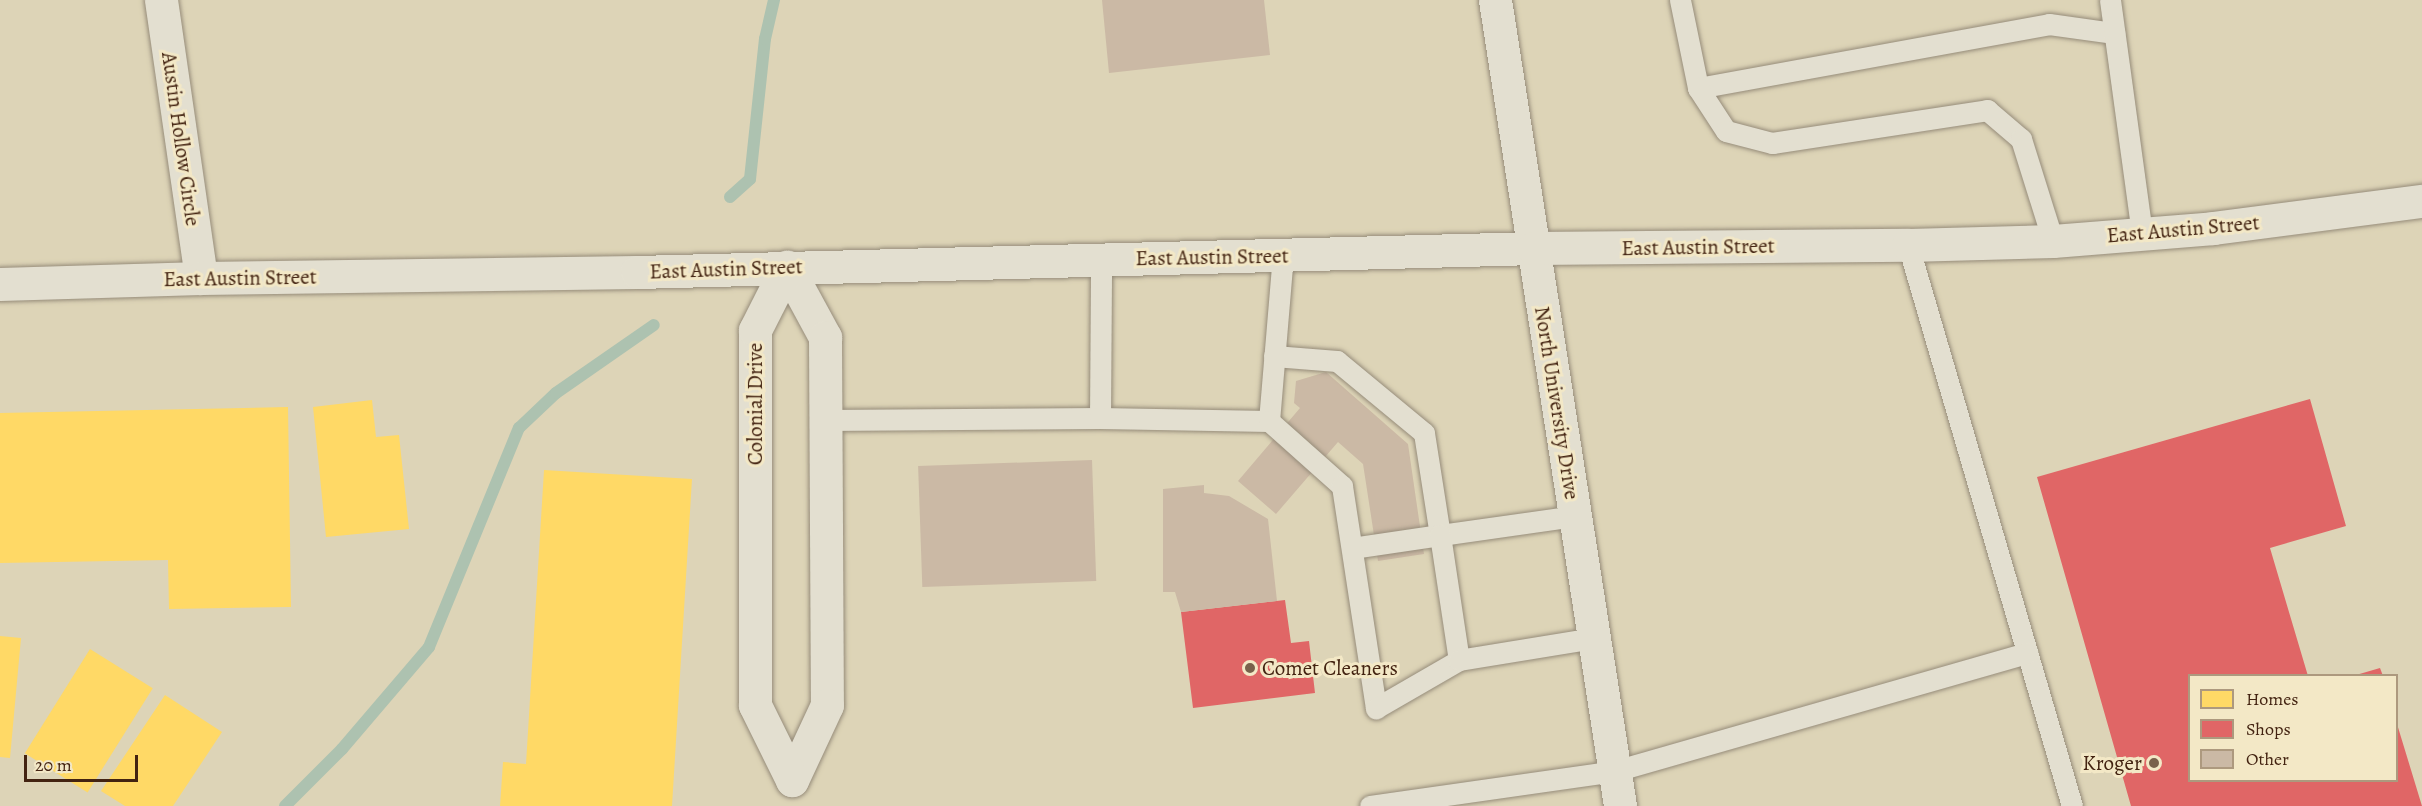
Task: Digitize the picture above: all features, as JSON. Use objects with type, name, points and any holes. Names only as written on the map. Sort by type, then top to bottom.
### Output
[{"type":"main road","name":"Austin Hollow Circle","points":[[161,0],[201,278]]},
{"type":"main road","name":"North University Drive","points":[[1495,0],[1620,806]]},
{"type":"main road","name":"East Austin Street","points":[[0,284],[1283,256],[1533,248],[1908,245],[2053,241],[2214,228],[2422,201]]},
{"type":"main road","name":"Colonial Drive","points":[[788,267],[825,337],[827,705],[791,793]]},
{"type":"main road","name":"Colonial Drive","points":[[788,267],[755,330],[755,705],[791,793]]},
{"type":"lane","points":[[1680,0],[1698,88],[1726,131],[1772,143],[1988,110],[2021,140],[2053,241]]},
{"type":"lane","points":[[2110,0],[2142,233]]},
{"type":"lane","points":[[1698,88],[2049,24],[2114,33]]},
{"type":"lane","points":[[1908,245],[2072,806]]},
{"type":"lane","points":[[1269,421],[1283,256]]},
{"type":"lane","points":[[1100,418],[1101,260]]},
{"type":"lane","points":[[1274,356],[1337,361],[1424,433],[1459,660]]},
{"type":"lane","points":[[825,420],[1100,418],[1269,421],[1342,486],[1376,708],[1459,660],[1593,638]]},
{"type":"lane","points":[[1352,548],[1574,516]]},
{"type":"lane","points":[[1370,806],[1615,771],[2027,653]]},
{"type":"building: Homes","points":[[372,400],[376,437],[399,435],[409,529],[326,537],[313,407]]},
{"type":"building: Homes","points":[[288,407],[291,607],[169,609],[168,560],[0,563],[0,413]]},
{"type":"building: Homes","points":[[544,470],[692,479],[672,806],[500,806],[503,762],[526,764]]},
{"type":"building: Homes","points":[[0,636],[21,638],[10,758],[0,757]]},
{"type":"building: Homes","points":[[90,649],[153,688],[88,793],[25,753]]},
{"type":"building: Homes","points":[[165,695],[222,732],[173,806],[125,806],[101,791]]},
{"type":"building: Shops","points":[[2310,399],[2346,526],[2270,548],[2307,674],[2188,674],[2188,782],[2398,782],[2398,727],[2422,806],[2131,806],[2037,477]]},
{"type":"building: Shops","name":"Comet Cleaners","points":[[1285,600],[1291,643],[1309,641],[1315,693],[1193,708],[1181,612]]},
{"type":"building: Shops","points":[[2380,668],[2382,674],[2359,674]]},
{"type":"building: Other","points":[[1102,0],[1264,0],[1270,55],[1109,73]]},
{"type":"building: Other","points":[[1326,372],[1408,444],[1424,554],[1378,561],[1363,464],[1338,442],[1276,514],[1238,481],[1300,408],[1294,403],[1296,381]]},
{"type":"building: Other","points":[[1092,460],[1096,581],[922,587],[918,466]]},
{"type":"building: Other","points":[[1204,485],[1204,493],[1229,496],[1268,519],[1277,601],[1181,612],[1175,592],[1163,592],[1163,489]]},
{"type":"waterway","points":[[730,197],[750,179],[765,39],[774,0]]},
{"type":"waterway","points":[[285,806],[342,749],[429,647],[519,428],[556,393],[654,325]]},
{"type":"place","name":"Comet Cleaners","points":[[1250,668]]},
{"type":"place","name":"Kroger","points":[[2154,763]]}]
